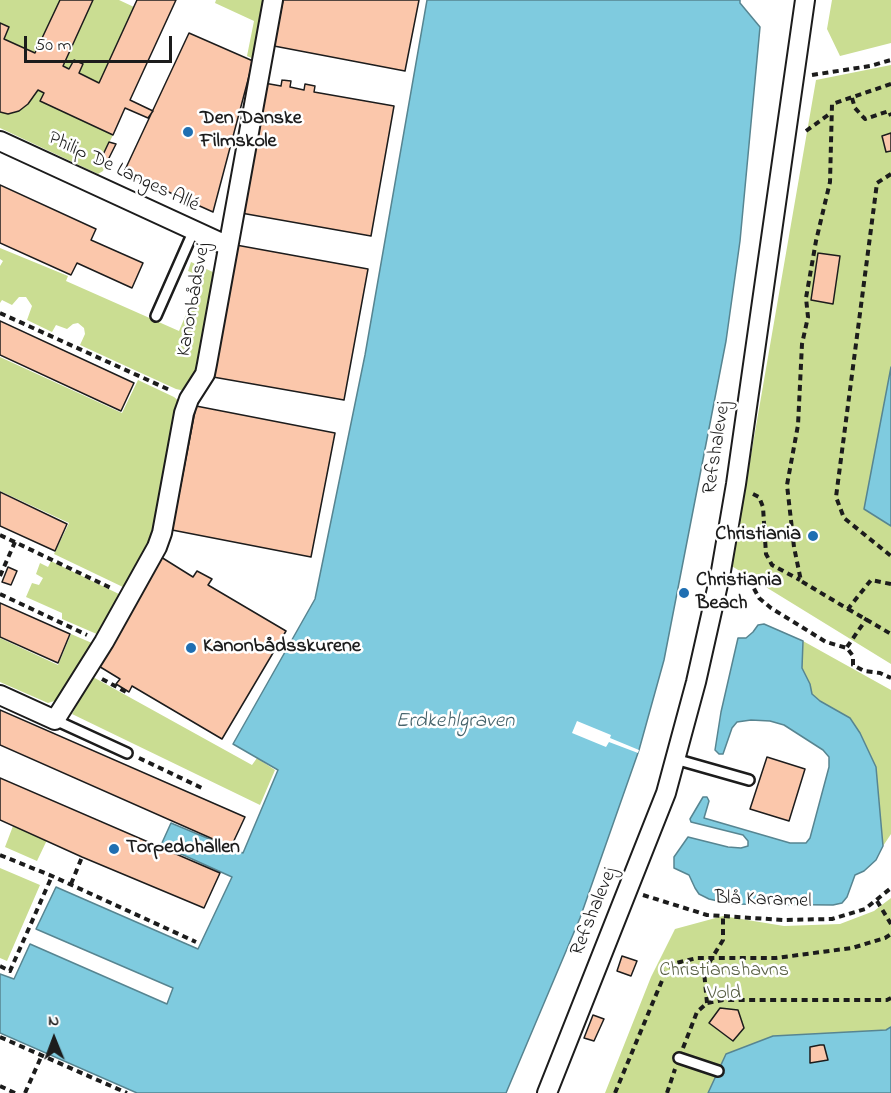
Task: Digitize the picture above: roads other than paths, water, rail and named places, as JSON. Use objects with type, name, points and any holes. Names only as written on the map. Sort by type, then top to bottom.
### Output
[{"type":"street","name":"Kanonbådsvej","points":[[55,720],[104,642],[157,547],[162,533],[184,413],[189,399],[205,374],[273,0]]},
{"type":"street","name":"Refshalevej","points":[[547,1093],[666,793],[696,682],[721,571],[736,484],[805,0]]},
{"type":"street","name":"Philip De Langes Allé","points":[[0,141],[228,246]]},
{"type":"street","points":[[0,695],[55,720]]},
{"type":"lane","points":[[156,316],[194,230]]},
{"type":"lane","points":[[55,720],[127,753]]},
{"type":"lane","points":[[675,759],[749,780]]},
{"type":"lane","points":[[679,1058],[718,1071]]},
{"type":"water","name":"Erdkehlgraven","points":[[427,0],[740,0],[760,27],[740,241],[726,341],[664,660],[639,750],[580,918],[506,1093],[137,1093],[0,1033],[0,974],[14,979],[30,944],[167,1004],[173,988],[36,929],[56,887],[198,949],[232,877],[161,845],[171,823],[243,853],[278,770],[233,744],[315,599],[365,355]]},
{"type":"water","points":[[891,367],[891,526],[864,509]]},
{"type":"water","points":[[764,624],[803,641],[802,668],[812,694],[850,718],[860,733],[876,767],[883,846],[876,860],[864,871],[855,875],[847,897],[842,903],[833,905],[731,904],[699,894],[689,875],[674,868],[674,857],[688,837],[728,847],[748,846],[748,841],[743,835],[691,822],[690,819],[703,797],[707,797],[709,801],[704,818],[790,843],[806,843],[810,838],[829,767],[829,757],[823,750],[784,725],[770,721],[751,720],[737,722],[732,728],[723,754],[715,750],[738,638],[746,638],[758,625]]},
{"type":"water","points":[[891,1027],[891,1093],[708,1093],[726,1054],[773,1036],[886,1030]]},
{"type":"place","name":"Den Danske Filmskole","points":[[188,132]]},
{"type":"place","name":"Christiania","points":[[813,536]]},
{"type":"place","name":"Christiania Beach","points":[[684,593]]},
{"type":"place","name":"Kanonbådsskurene","points":[[191,648]]},
{"type":"place","name":"Torpedohallen","points":[[114,849]]},
{"type":"park label","name":"Christianshavns Vold","points":[[724,984]]}]
